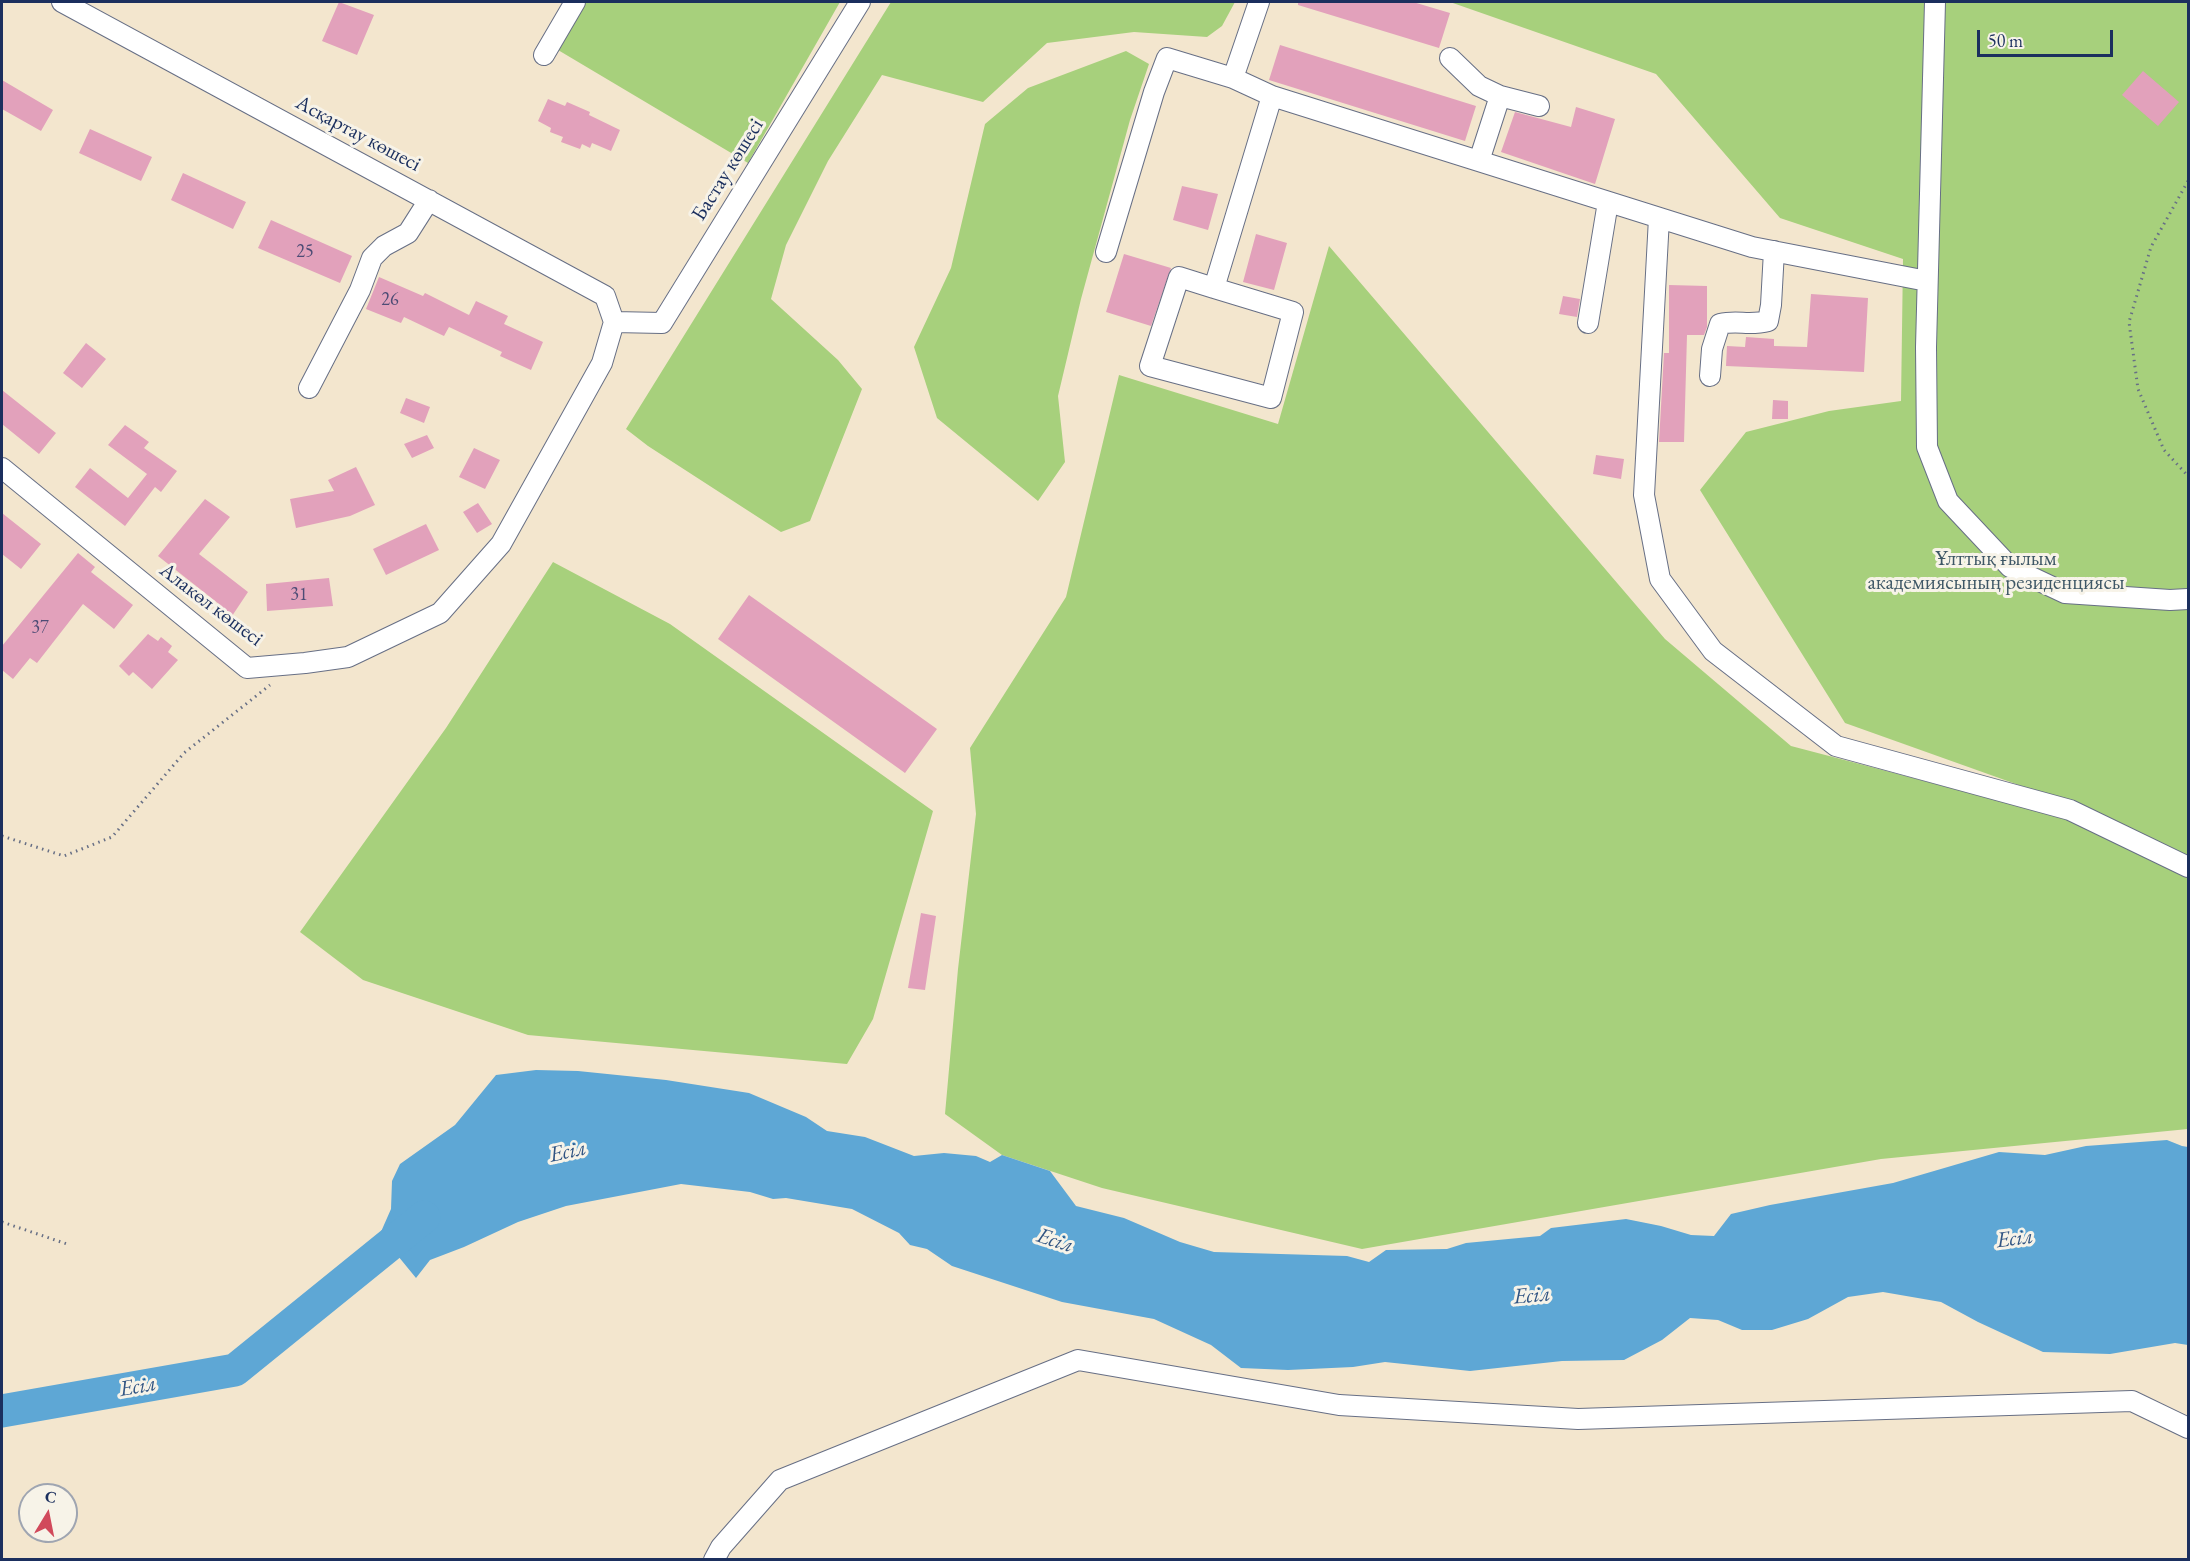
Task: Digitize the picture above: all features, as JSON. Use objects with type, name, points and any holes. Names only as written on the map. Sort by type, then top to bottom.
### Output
[{"type":"street","name":"Асқартау көшесі","points":[[62,2],[605,296],[614,322]]},
{"type":"street","points":[[544,55],[575,2]]},
{"type":"street","name":"Бастау көшесі","points":[[614,322],[662,322],[860,2]]},
{"type":"street","points":[[1233,78],[1259,2]]},
{"type":"street","points":[[1935,2],[1927,281],[1927,447],[1948,501],[2010,567],[2065,593],[2170,600],[2188,599]]},
{"type":"street","points":[[1106,252],[1154,92],[1167,58],[1233,78],[1272,96],[1752,247],[1927,281]]},
{"type":"street","points":[[1450,58],[1479,86],[1500,96],[1539,106]]},
{"type":"street","points":[[1214,288],[1272,96]]},
{"type":"street","points":[[1479,161],[1500,96]]},
{"type":"street","points":[[309,388],[360,290],[372,258],[384,246],[408,233],[429,200]]},
{"type":"street","points":[[1588,323],[1608,202]]},
{"type":"street","points":[[1659,218],[1644,495],[1660,579],[1713,651],[1836,746],[2070,810],[2188,867]]},
{"type":"street","points":[[1710,376],[1712,349],[1720,324],[1735,321],[1753,325],[1768,321],[1771,305],[1773,251]]},
{"type":"street","points":[[1179,277],[1214,288],[1293,312],[1271,398],[1150,366],[1179,277]]},
{"type":"street","name":"Алакөл көшесі","points":[[2,468],[247,668],[348,657],[440,613],[501,544],[602,363],[614,322]]},
{"type":"street","points":[[714,1560],[721,1547],[780,1480],[1078,1360],[1351,1406],[1578,1419],[2132,1401],[2188,1428]]},
{"type":"path","points":[[2188,181],[2151,247],[2129,322],[2138,389],[2164,450],[2188,476]]},
{"type":"path","points":[[2,836],[64,856],[112,837],[183,753],[278,680]]},
{"type":"path","points":[[2,1222],[67,1244]]},
{"type":"green space","points":[[586,2],[840,2],[748,163],[558,50]]},
{"type":"green space","points":[[891,2],[1235,2],[1222,26],[1207,37],[1134,32],[1047,43],[983,102],[882,75],[828,161],[786,245],[771,299],[838,360],[862,389],[810,521],[781,532],[648,446],[626,429]]},
{"type":"green space","name":"Ұлттық ғылым академиясының резиденциясы","points":[[1450,2],[2188,2],[2188,858],[2072,804],[1845,723],[1700,490],[1746,432],[1829,411],[1901,401],[1903,259],[1780,218],[1656,74]]},
{"type":"green space","points":[[1126,51],[1149,64],[1130,120],[1081,299],[1058,396],[1065,462],[1038,501],[937,418],[914,347],[951,268],[985,124],[1028,88]]},
{"type":"green space","points":[[1329,246],[1665,639],[1791,746],[2073,820],[2188,873],[2188,1129],[1881,1159],[1362,1249],[1102,1188],[1002,1155],[945,1114],[958,969],[976,814],[970,748],[1066,597],[1119,375],[1278,424]]},
{"type":"green space","points":[[553,562],[670,624],[933,811],[873,1019],[847,1064],[528,1035],[363,980],[300,932],[446,728]]},
{"type":"water","points":[[536,1070],[578,1071],[666,1080],[749,1093],[806,1117],[827,1131],[865,1137],[914,1156],[944,1153],[976,1156],[990,1162],[1002,1155],[1050,1171],[1076,1206],[1124,1218],[1180,1242],[1214,1252],[1347,1256],[1369,1262],[1386,1250],[1447,1249],[1466,1243],[1540,1236],[1551,1228],[1626,1219],[1691,1235],[1714,1236],[1731,1214],[1893,1183],[1999,1152],[2045,1155],[2086,1146],[2167,1140],[2188,1147],[2188,1345],[2175,1343],[2110,1354],[2043,1352],[1941,1302],[1883,1292],[1848,1297],[1808,1319],[1772,1330],[1742,1330],[1718,1320],[1690,1318],[1662,1340],[1624,1360],[1562,1361],[1470,1371],[1385,1362],[1353,1367],[1288,1370],[1241,1368],[1211,1345],[1154,1319],[1062,1302],[952,1266],[927,1249],[910,1245],[899,1233],[852,1209],[786,1198],[773,1199],[750,1192],[681,1184],[566,1206],[518,1222],[430,1260],[416,1278],[380,1234],[391,1209],[392,1181],[400,1164],[455,1125],[496,1075]]},
{"type":"building","points":[[339,2],[374,15],[357,55],[322,41]]},
{"type":"building","points":[[1298,2],[1413,2],[1450,13],[1439,48],[1298,5]]},
{"type":"building","points":[[1280,45],[1476,106],[1465,141],[1269,80]]},
{"type":"building","points":[[2143,71],[2179,102],[2158,126],[2122,95]]},
{"type":"building","points":[[2,80],[53,110],[41,131],[2,109]]},
{"type":"building","points":[[548,99],[565,106],[567,102],[590,112],[589,115],[620,130],[611,151],[592,143],[590,148],[582,144],[580,149],[561,142],[563,137],[550,132],[551,128],[538,121]]},
{"type":"building","points":[[1576,107],[1615,119],[1595,184],[1501,152],[1515,112],[1571,127]]},
{"type":"building","points":[[90,129],[152,157],[141,181],[79,153]]},
{"type":"building","points":[[183,173],[246,202],[233,229],[171,200]]},
{"type":"building","points":[[1182,186],[1218,194],[1208,230],[1173,220]]},
{"type":"building","points":[[271,220],[352,256],[340,283],[258,248]]},
{"type":"building","points":[[1256,234],[1287,243],[1274,290],[1243,282]]},
{"type":"building","points":[[1124,254],[1171,268],[1151,326],[1106,312]]},
{"type":"building","points":[[379,277],[423,296],[425,293],[469,315],[476,301],[508,316],[504,324],[543,342],[531,370],[500,356],[502,352],[449,327],[444,336],[404,317],[401,323],[366,309]]},
{"type":"building","points":[[1669,285],[1707,286],[1707,327],[1704,335],[1687,335],[1684,442],[1659,442],[1664,353],[1669,353]]},
{"type":"building","points":[[1811,294],[1868,298],[1864,372],[1726,366],[1727,346],[1745,347],[1746,337],[1774,339],[1774,346],[1807,347]]},
{"type":"building","points":[[1563,296],[1580,299],[1577,317],[1559,314]]},
{"type":"building","points":[[86,343],[106,359],[82,388],[63,373]]},
{"type":"building","points":[[2,390],[56,433],[39,454],[2,424]]},
{"type":"building","points":[[406,398],[430,407],[424,423],[400,413]]},
{"type":"building","points":[[1773,400],[1788,401],[1788,419],[1772,419]]},
{"type":"building","points":[[125,425],[149,442],[144,448],[177,471],[161,492],[155,487],[125,526],[75,487],[90,468],[128,498],[147,474],[108,445]]},
{"type":"building","points":[[427,435],[434,448],[412,458],[404,444]]},
{"type":"building","points":[[474,448],[500,460],[485,489],[459,477]]},
{"type":"building","points":[[1596,455],[1624,459],[1621,479],[1593,474]]},
{"type":"building","points":[[356,467],[375,505],[350,516],[296,528],[290,499],[334,491],[328,480]]},
{"type":"building","points":[[205,499],[230,517],[199,554],[248,592],[226,625],[211,615],[219,604],[158,556]]},
{"type":"building","points":[[478,503],[492,524],[477,533],[463,512]]},
{"type":"building","points":[[2,513],[41,544],[21,569],[2,554]]},
{"type":"building","points":[[426,524],[439,550],[386,575],[373,549]]},
{"type":"building","points":[[78,553],[95,567],[91,572],[133,605],[114,629],[83,604],[37,663],[30,658],[13,679],[2,670],[2,646]]},
{"type":"building","points":[[329,578],[333,606],[267,611],[266,584]]},
{"type":"building","points":[[749,595],[937,729],[905,773],[718,639]]},
{"type":"building","points":[[148,634],[158,641],[161,637],[172,646],[168,652],[178,660],[152,689],[133,672],[129,676],[119,666]]},
{"type":"building","points":[[921,913],[936,916],[925,990],[908,988]]},
{"type":"waterway","name":"Есіл","points":[[2,1411],[235,1370],[424,1217]]}]
